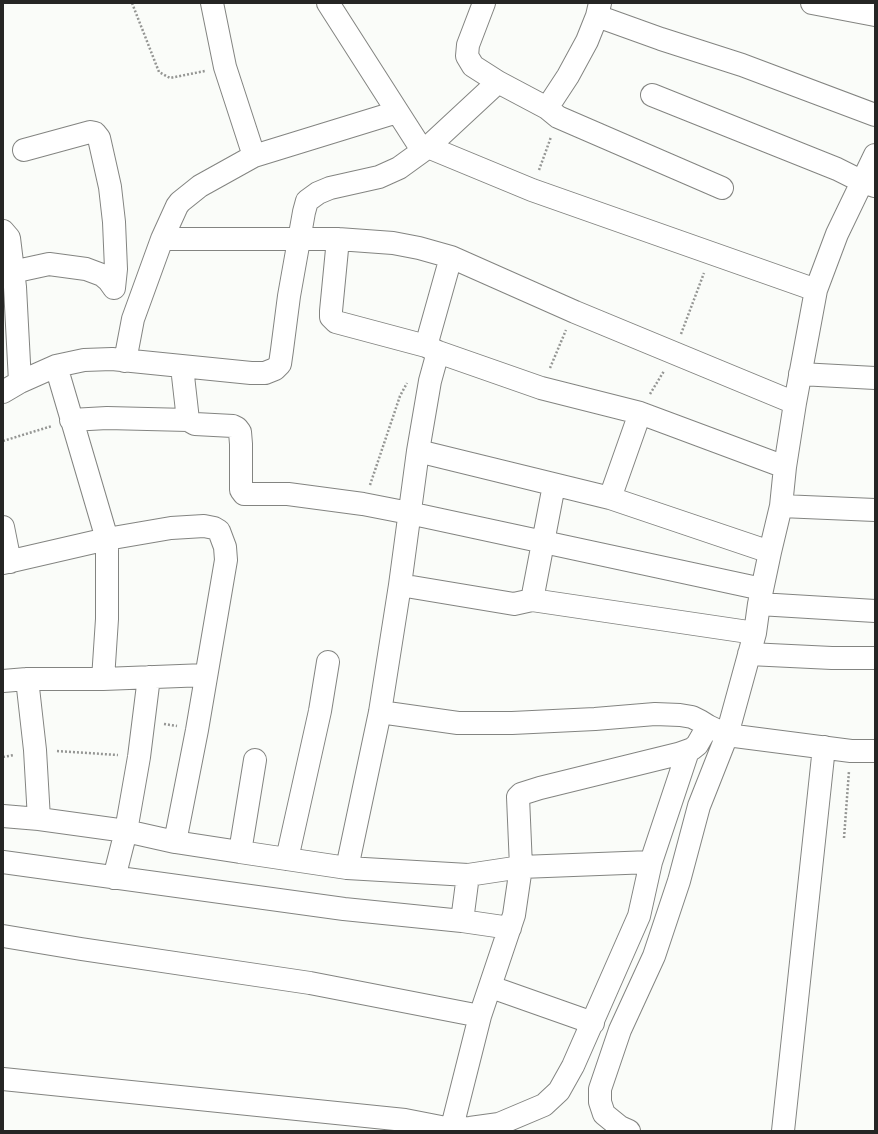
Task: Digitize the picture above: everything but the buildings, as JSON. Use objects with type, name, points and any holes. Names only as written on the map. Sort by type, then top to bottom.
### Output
[{"type":"street","points":[[212,3],[225,67],[254,156]]},
{"type":"street","points":[[328,3],[397,112],[425,148],[532,190],[816,290]]},
{"type":"street","points":[[484,3],[468,45],[467,56],[473,66],[498,82],[553,112],[722,188]]},
{"type":"street","points":[[812,3],[875,15]]},
{"type":"street","points":[[553,112],[588,41],[598,9],[661,39],[742,65],[875,115]]},
{"type":"street","points":[[3,231],[8,238],[8,273],[16,306],[12,387],[56,366],[84,360],[112,359],[182,367],[265,373],[275,369],[280,364],[289,296],[306,204],[318,193],[330,188],[379,177],[399,168],[425,148],[498,82]]},
{"type":"street","points":[[652,95],[837,169],[869,184]]},
{"type":"street","points":[[125,361],[133,319],[162,238],[176,206],[180,202],[200,186],[254,156],[397,112]]},
{"type":"street","points":[[24,150],[90,132],[95,133],[99,138],[110,187],[114,222],[116,269],[114,288]]},
{"type":"street","points":[[629,1131],[620,1127],[604,1114],[600,1102],[600,1089],[620,1030],[654,956],[679,881],[699,806],[728,735],[755,632],[770,552],[781,506],[785,467],[795,403],[816,290],[837,234],[869,184],[875,155]]},
{"type":"street","points":[[162,238],[338,239],[392,243],[419,248],[451,257],[575,312],[795,403]]},
{"type":"street","points":[[338,239],[331,304],[331,317],[333,320],[341,324],[432,349],[541,388],[640,413],[785,467]]},
{"type":"street","points":[[347,868],[380,712],[400,585],[418,451],[430,381],[432,349],[451,257]]},
{"type":"street","points":[[8,273],[49,264],[86,269],[102,275],[109,281],[133,319]]},
{"type":"street","points":[[56,366],[107,539],[107,619],[103,679]]},
{"type":"street","points":[[182,367],[188,420]]},
{"type":"street","points":[[800,374],[875,378]]},
{"type":"street","points":[[610,498],[640,413]]},
{"type":"street","points":[[71,420],[107,418],[188,420],[195,424],[233,426],[239,430],[241,444],[241,490],[244,494],[288,494],[363,504],[542,542],[761,596],[875,611]]},
{"type":"street","points":[[418,451],[610,498],[770,552]]},
{"type":"street","points":[[532,600],[554,485]]},
{"type":"street","points":[[781,506],[875,510]]},
{"type":"street","points":[[3,527],[6,563],[107,539],[171,528],[204,526],[214,528],[219,531],[225,547],[226,560],[197,730],[175,842]]},
{"type":"street","points":[[400,585],[514,604],[532,600],[755,632]]},
{"type":"street","points":[[749,654],[832,658],[875,658]]},
{"type":"street","points":[[287,859],[320,711],[328,662]]},
{"type":"street","points":[[3,681],[27,679],[103,679],[206,675]]},
{"type":"street","points":[[114,878],[126,831],[139,756],[148,677]]},
{"type":"street","points":[[27,679],[35,750],[39,819]]},
{"type":"street","points":[[380,712],[458,723],[595,719],[655,714],[680,715],[692,717],[728,735],[851,751],[875,751]]},
{"type":"street","points":[[451,1130],[480,1016],[514,915],[521,867],[518,801],[521,794],[692,749],[700,741],[708,726]]},
{"type":"street","points":[[783,1131],[824,748]]},
{"type":"street","points":[[3,1079],[405,1120],[451,1130],[499,1124],[544,1105],[559,1090],[573,1066],[639,916],[651,862],[688,750]]},
{"type":"street","points":[[240,852],[255,760]]},
{"type":"street","points":[[3,816],[39,819],[126,831],[175,842],[347,868],[468,874],[521,867],[651,862]]},
{"type":"street","points":[[3,862],[344,909],[462,921],[510,928]]},
{"type":"street","points":[[462,921],[468,874]]},
{"type":"street","points":[[3,936],[310,983],[480,1016]]},
{"type":"street","points":[[491,987],[593,1023]]},
{"type":"path","points":[[132,3],[159,72],[170,78],[225,67]]},
{"type":"path","points":[[532,190],[553,112]]},
{"type":"path","points":[[640,413],[674,352],[711,253]]},
{"type":"path","points":[[541,388],[575,312]]},
{"type":"path","points":[[363,504],[400,396],[408,382]]},
{"type":"path","points":[[3,441],[71,420]]},
{"type":"path","points":[[143,721],[197,730]]},
{"type":"path","points":[[35,750],[139,756]]},
{"type":"path","points":[[844,838],[851,751]]}]
